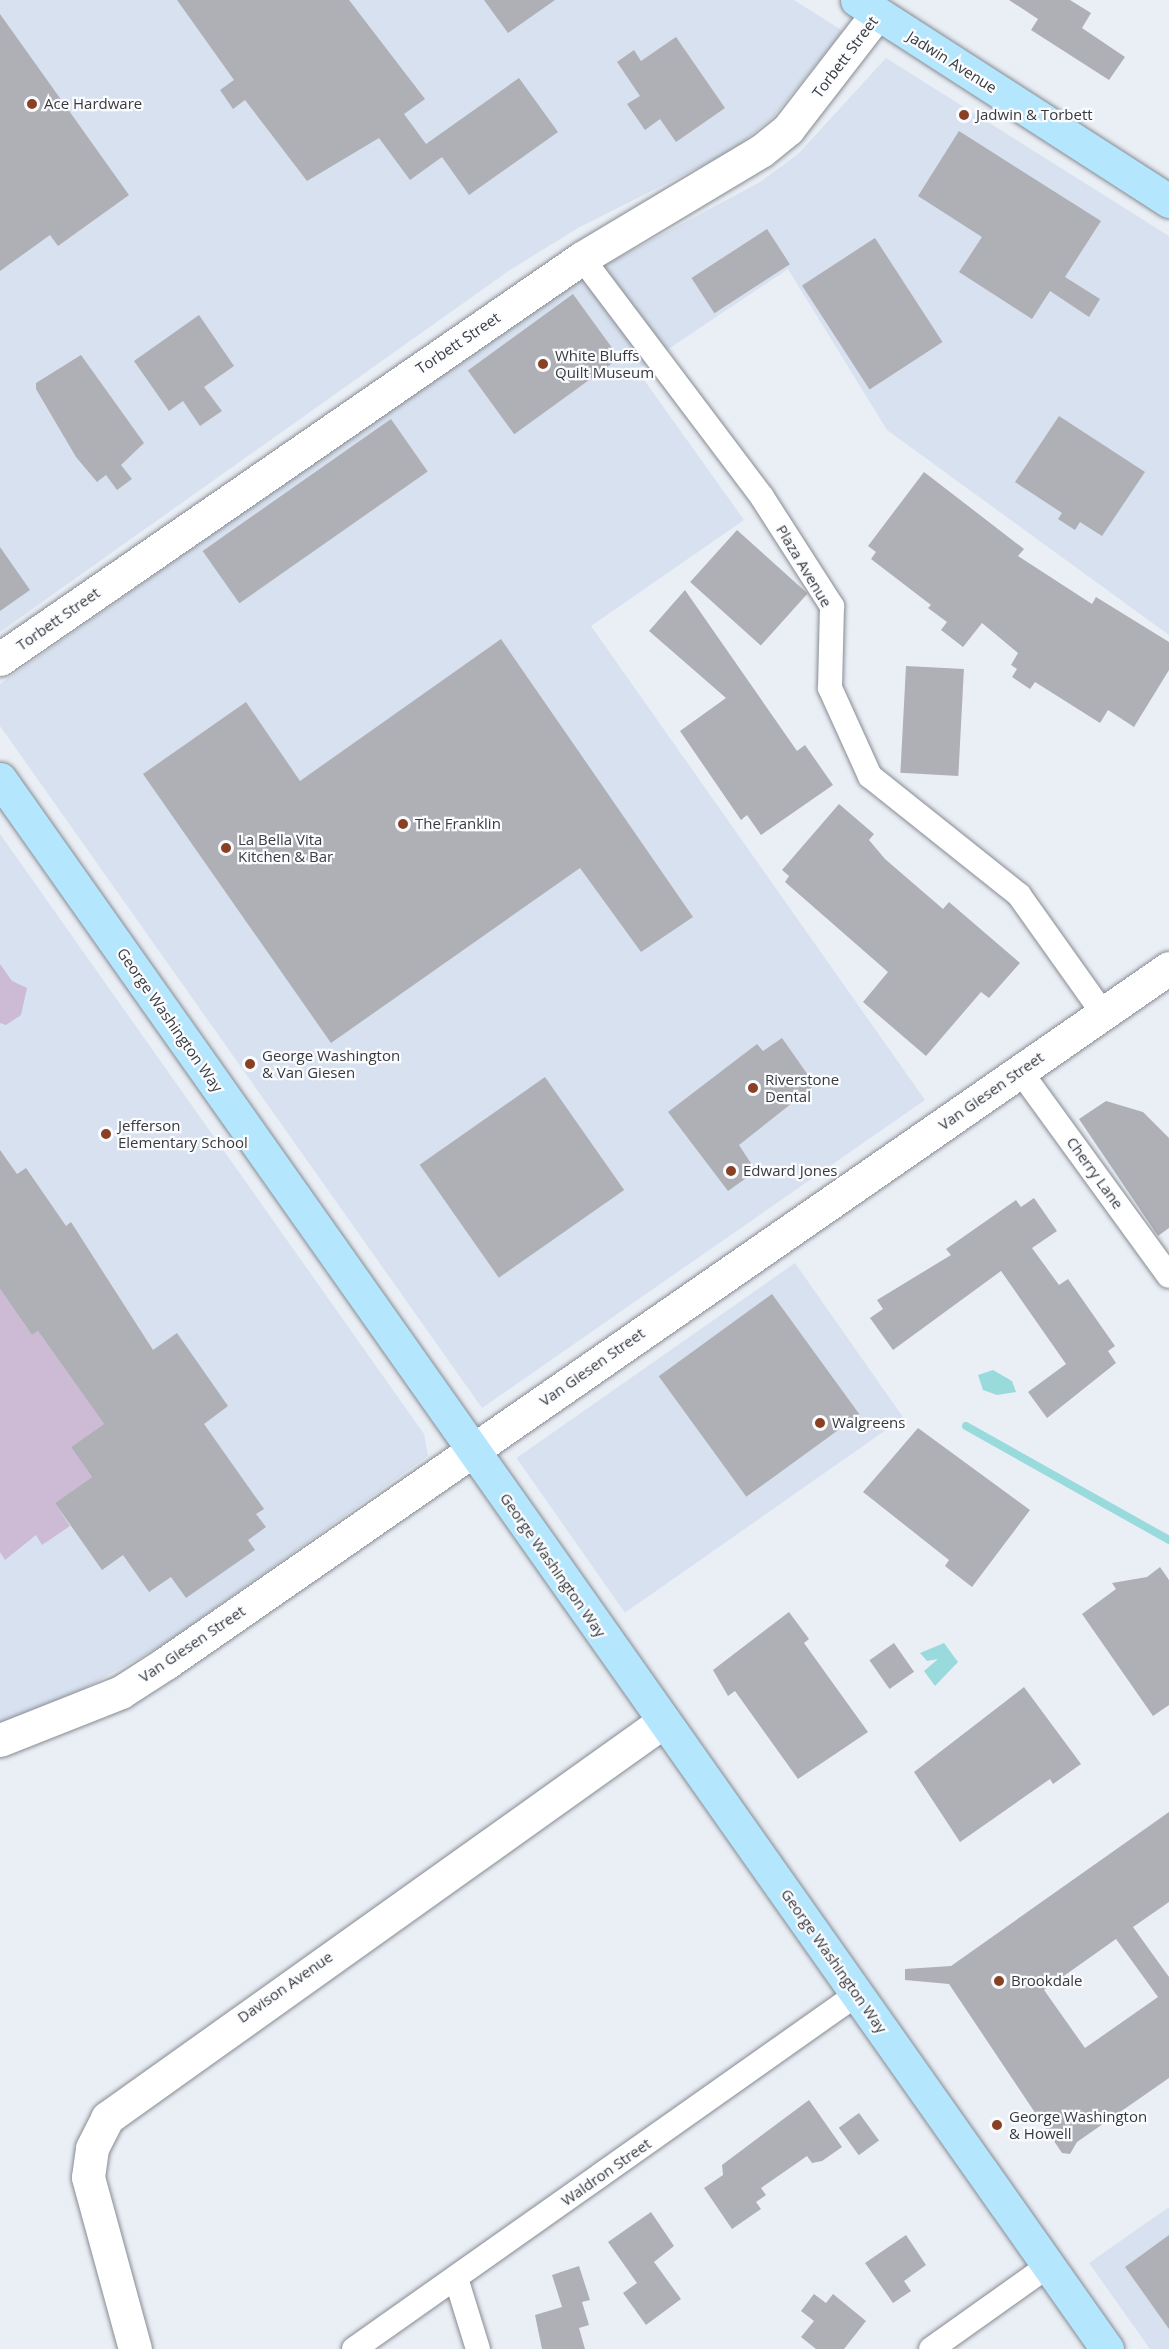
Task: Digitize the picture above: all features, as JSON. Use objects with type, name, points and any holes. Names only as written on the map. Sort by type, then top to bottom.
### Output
[{"type":"main road","name":"Jadwin Avenue","points":[[874,5],[1169,201]]},
{"type":"main road","name":"George Washington Way","points":[[0,779],[1107,2349]]},
{"type":"street","name":"Torbett Street","points":[[0,658],[582,258],[761,152],[812,101],[874,5]]},
{"type":"street","name":"Plaza Avenue","points":[[582,258],[762,497],[832,606],[830,688],[870,776],[1019,895],[1102,1012]]},
{"type":"street","name":"Van Giesen Street","points":[[0,1740],[121,1692],[472,1451],[1102,1012],[1169,968]]},
{"type":"street","name":"Cherry Lane","points":[[1020,1071],[1169,1276]]},
{"type":"street","name":"Davison Avenue","points":[[135,2349],[88,2177],[92,2148],[107,2118],[664,1721]]},
{"type":"street","name":"Waldron Street","points":[[354,2349],[857,1994]]},
{"type":"street","points":[[931,2349],[1048,2266]]},
{"type":"street","points":[[456,2278],[478,2349]]},
{"type":"shaded area","points":[[0,0],[794,0],[843,31],[773,117],[733,150],[578,228],[510,270],[0,632]]},
{"type":"shaded area","points":[[886,58],[1169,236],[1169,635],[887,430],[788,269],[637,370],[744,520],[591,626],[925,1100],[482,1408],[0,726],[0,684],[558,290],[760,182],[798,154]]},
{"type":"shaded area","name":"Jefferson Elementary School","points":[[0,834],[424,1434],[428,1456],[168,1642],[83,1689],[0,1723]]},
{"type":"shaded area","points":[[0,964],[12,981],[27,988],[21,1015],[6,1025],[0,1023]]},
{"type":"shaded area","points":[[795,1263],[903,1418],[625,1613],[516,1458]]},
{"type":"shaded area","points":[[0,1289],[32,1335],[38,1331],[104,1424],[71,1447],[92,1477],[55,1503],[70,1526],[42,1545],[36,1535],[5,1560],[0,1552]]},
{"type":"shaded area","points":[[1169,2207],[1169,2349],[1150,2349],[1089,2263]]},
{"type":"water","points":[[993,1370],[1012,1381],[1016,1392],[997,1395],[983,1390],[978,1375]]},
{"type":"water","points":[[944,1643],[958,1662],[935,1686],[924,1671],[938,1659],[927,1661],[920,1653]]},
{"type":"building","points":[[177,0],[349,0],[425,99],[404,114],[426,144],[519,78],[558,132],[469,195],[442,157],[410,180],[379,138],[307,181],[245,100],[233,109],[220,90],[234,80]]},
{"type":"building","points":[[484,0],[555,0],[508,33]]},
{"type":"building","points":[[1009,0],[1070,0],[1091,13],[1082,28],[1125,57],[1109,80],[1031,30],[1038,19]]},
{"type":"building","name":"Ace Hardware","points":[[0,14],[129,195],[58,246],[50,235],[0,271]]},
{"type":"building","points":[[676,37],[725,108],[676,142],[660,119],[645,130],[627,104],[640,96],[617,62],[634,50],[641,61]]},
{"type":"building","points":[[959,131],[1101,221],[1065,277],[1100,299],[1089,317],[1050,291],[1032,319],[959,272],[982,237],[918,196]]},
{"type":"building","points":[[767,229],[790,264],[714,313],[692,278]]},
{"type":"building","points":[[875,238],[943,342],[870,389],[802,285]]},
{"type":"building","name":"White Bluffs Quilt Museum","points":[[573,294],[619,358],[514,434],[468,370]]},
{"type":"building","points":[[199,315],[234,366],[204,387],[222,411],[200,426],[183,401],[169,411],[134,361]]},
{"type":"building","points":[[81,355],[144,443],[121,465],[132,479],[117,490],[106,475],[97,482],[76,457],[36,389],[36,383]]},
{"type":"building","points":[[1059,416],[1145,472],[1102,536],[1080,522],[1075,530],[1058,519],[1062,513],[1015,482]]},
{"type":"building","points":[[391,419],[428,471],[239,603],[203,551]]},
{"type":"building","points":[[924,472],[1024,549],[1018,556],[1092,604],[1096,597],[1169,642],[1169,670],[1134,727],[1108,710],[1100,723],[1035,682],[1030,689],[1012,677],[1017,669],[1011,665],[1018,653],[982,623],[963,647],[941,630],[947,622],[928,608],[931,605],[871,559],[876,552],[868,546]]},
{"type":"building","points":[[737,530],[808,594],[761,646],[690,582]]},
{"type":"building","points":[[0,547],[30,590],[0,611]]},
{"type":"building","points":[[685,590],[797,751],[805,745],[833,785],[761,835],[747,815],[741,820],[680,731],[726,698],[649,631]]},
{"type":"building","name":"The Franklin","points":[[501,639],[693,917],[641,952],[580,868],[331,1043],[143,774],[246,702],[300,781]]},
{"type":"building","points":[[906,666],[964,669],[958,776],[900,773]]},
{"type":"building","points":[[839,804],[874,834],[869,840],[885,859],[943,909],[949,902],[1020,963],[989,998],[981,992],[926,1056],[863,1002],[888,972],[785,882],[789,876],[782,870]]},
{"type":"building","points":[[782,1038],[815,1085],[739,1145],[756,1171],[728,1191],[668,1112],[757,1044],[763,1051]]},
{"type":"building","points":[[545,1077],[624,1190],[499,1278],[420,1165]]},
{"type":"building","points":[[1106,1101],[1143,1112],[1169,1138],[1169,1228],[1158,1236],[1079,1119]]},
{"type":"building","points":[[0,1150],[17,1174],[26,1168],[66,1226],[71,1222],[153,1350],[177,1333],[228,1406],[204,1424],[264,1509],[256,1514],[266,1527],[248,1540],[255,1550],[186,1598],[171,1577],[149,1592],[123,1555],[102,1570],[55,1503],[92,1477],[71,1447],[104,1424],[38,1331],[32,1335],[0,1289]]},
{"type":"building","points":[[1034,1198],[1057,1231],[1032,1248],[1059,1285],[1068,1279],[1115,1346],[1108,1351],[1116,1363],[1047,1418],[1028,1392],[1066,1364],[1001,1271],[893,1350],[870,1318],[883,1309],[877,1300],[951,1255],[946,1249],[1016,1200],[1021,1207]]},
{"type":"building","name":"Walgreens","points":[[772,1294],[860,1415],[746,1497],[659,1376]]},
{"type":"building","points":[[918,1428],[1030,1510],[972,1587],[945,1566],[949,1560],[863,1492]]},
{"type":"building","points":[[1160,1567],[1169,1580],[1169,1705],[1153,1716],[1082,1614],[1116,1589],[1112,1583],[1147,1577]]},
{"type":"building","points":[[789,1612],[809,1639],[804,1643],[868,1732],[798,1779],[735,1691],[728,1696],[713,1670]]},
{"type":"building","points":[[894,1643],[914,1672],[890,1689],[869,1660]]},
{"type":"building","points":[[1024,1687],[1081,1764],[1053,1784],[1050,1779],[960,1842],[914,1772]]},
{"type":"building","name":"Brookdale","points":[[1169,1812],[1169,1902],[1133,1927],[1169,1977],[1169,2078],[1077,2142],[1070,2154],[1062,2153],[949,1984],[905,1980],[905,1969],[951,1966]],"holes":[[[1116,1939],[1158,1997],[1085,2048],[1044,1990]]]},
{"type":"building","points":[[809,2100],[842,2147],[822,2161],[812,2163],[807,2156],[761,2188],[766,2195],[756,2202],[761,2209],[732,2229],[704,2188],[723,2175],[722,2165]]},
{"type":"building","points":[[859,2113],[879,2141],[859,2155],[839,2128]]},
{"type":"building","points":[[651,2212],[674,2246],[654,2262],[681,2299],[646,2325],[623,2293],[637,2283],[608,2242]]},
{"type":"building","points":[[906,2235],[926,2265],[904,2281],[911,2291],[893,2303],[865,2263]]},
{"type":"building","points":[[1169,2235],[1169,2329],[1125,2267]]},
{"type":"building","points":[[579,2266],[590,2300],[582,2302],[589,2325],[579,2328],[585,2349],[542,2349],[535,2315],[562,2307],[552,2275]]},
{"type":"building","points":[[814,2294],[826,2303],[833,2294],[866,2321],[844,2349],[816,2349],[801,2337],[814,2321],[801,2311]]},
{"type":"waterway","points":[[966,1426],[1169,1540]]},
{"type":"place","name":"Ace Hardware","points":[[32,104]]},
{"type":"place","name":"Jadwin & Torbett","points":[[964,115]]},
{"type":"place","name":"White Bluffs Quilt Museum","points":[[543,364]]},
{"type":"place","name":"The Franklin","points":[[403,824]]},
{"type":"place","name":"La Bella Vita Kitchen & Bar","points":[[226,848]]},
{"type":"place","name":"George Washington & Van Giesen","points":[[250,1064]]},
{"type":"place","name":"Riverstone Dental","points":[[753,1088]]},
{"type":"place","name":"Jefferson Elementary School","points":[[106,1134]]},
{"type":"place","name":"Edward Jones","points":[[731,1171]]},
{"type":"place","name":"Walgreens","points":[[820,1423]]},
{"type":"place","name":"Brookdale","points":[[999,1981]]},
{"type":"place","name":"George Washington & Howell","points":[[997,2125]]}]
